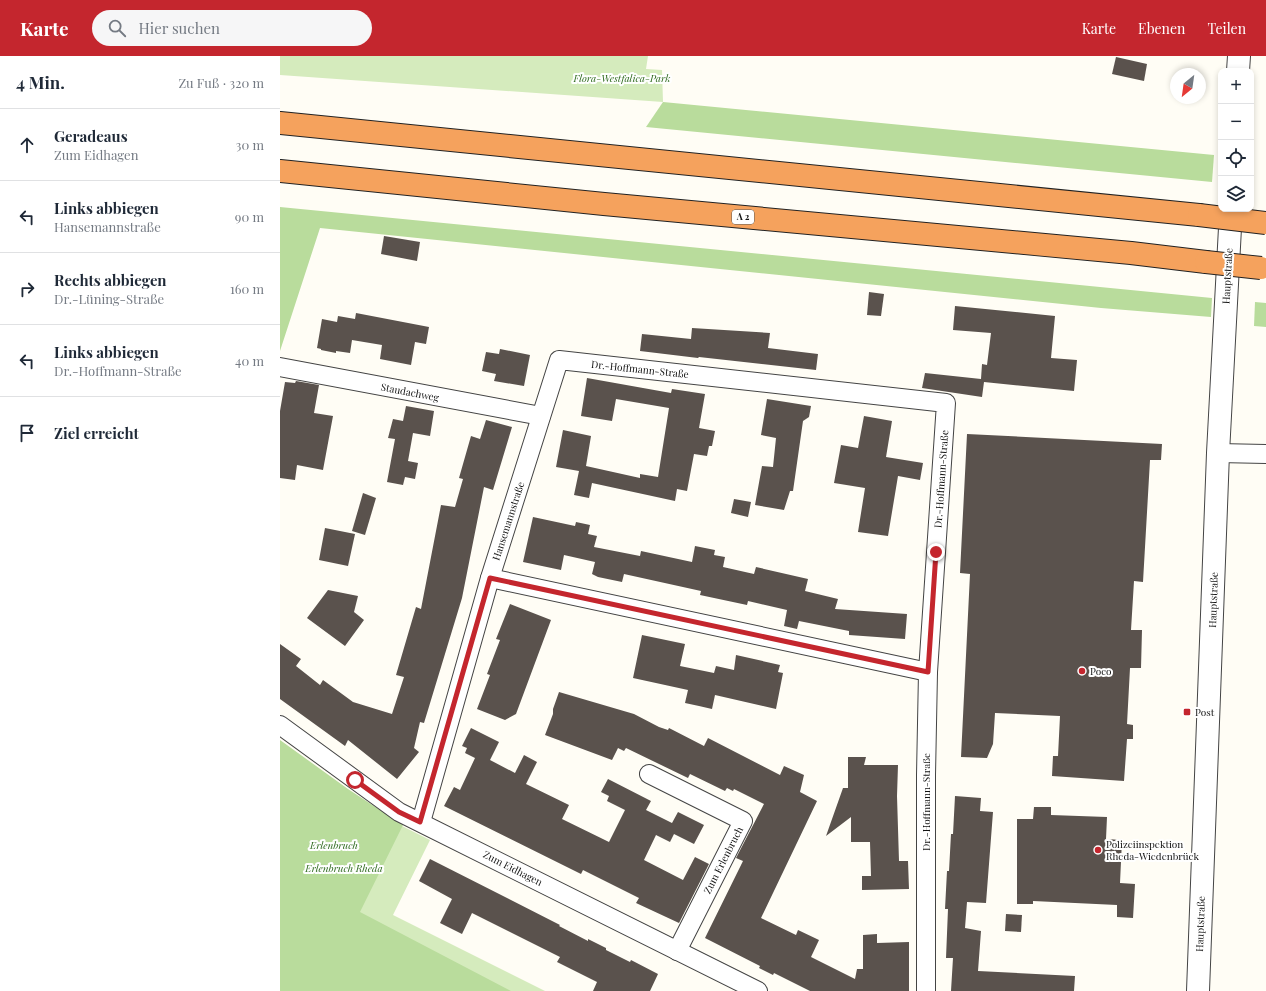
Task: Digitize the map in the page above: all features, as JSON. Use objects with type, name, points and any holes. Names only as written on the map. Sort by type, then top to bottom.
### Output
[{"type":"highway","points":[[280,124],[1199,215],[1266,223]]},
{"type":"highway","name":"A 2","points":[[280,171],[1131,253],[1263,268]]},
{"type":"street","points":[[1238,68],[1239,56]]},
{"type":"street","name":"Hauptstraße","points":[[1198,991],[1218,453],[1231,212]]},
{"type":"street","name":"Hansemannstraße","points":[[420,822],[490,578],[559,360]]},
{"type":"street","name":"Dr.-Hoffmann-Straße","points":[[559,360],[946,403],[928,672],[926,775],[926,991]]},
{"type":"street","name":"Staudachweg","points":[[280,367],[541,416]]},
{"type":"street","points":[[1218,453],[1266,454]]},
{"type":"street","points":[[490,578],[928,672]]},
{"type":"street","name":"Zum Eidhagen","points":[[280,725],[399,812],[758,991]]},
{"type":"street","name":"Zum Erlenbruch","points":[[649,774],[743,821],[677,951]]},
{"type":"green space","name":"Flora-Westfalica-Park","points":[[280,56],[648,56],[646,69],[662,70],[663,102],[280,75]]},
{"type":"green space","points":[[663,102],[1214,155],[1212,182],[646,127]]},
{"type":"green space","points":[[280,207],[1212,298],[1211,317],[1101,308],[320,228],[280,351]]},
{"type":"green space","points":[[1255,302],[1266,303],[1266,327],[1254,326]]},
{"type":"green space","name":"Erlenbruch","points":[[280,740],[348,789],[403,825],[360,912],[511,991],[280,991]]},
{"type":"green space","name":"Erlenbruch","points":[[280,741],[382,816],[430,840],[393,915],[545,991],[280,991]]},
{"type":"building","points":[[1116,57],[1147,64],[1144,81],[1112,74]]},
{"type":"building","points":[[384,236],[420,242],[417,261],[381,254]]},
{"type":"building","points":[[869,292],[884,294],[881,316],[867,315]]},
{"type":"building","points":[[955,306],[1055,316],[1051,358],[1077,360],[1074,391],[984,382],[982,397],[922,388],[925,373],[981,379],[982,364],[987,365],[991,333],[953,330]]},
{"type":"building","points":[[356,313],[429,327],[426,344],[415,342],[411,365],[380,359],[382,345],[352,340],[350,353],[336,351],[336,353],[317,348],[322,319],[337,322],[338,316],[355,319]]},
{"type":"building","points":[[692,328],[770,333],[768,348],[818,354],[816,370],[640,351],[642,334],[691,339]]},
{"type":"building","points":[[500,349],[530,355],[524,386],[494,381],[496,374],[482,371],[486,352],[499,354]]},
{"type":"building","points":[[587,378],[671,393],[672,389],[705,394],[699,428],[715,431],[712,446],[709,446],[707,456],[694,454],[687,491],[677,489],[675,501],[592,483],[589,498],[574,495],[579,471],[556,467],[563,430],[591,436],[586,466],[640,478],[640,474],[658,477],[669,408],[616,399],[612,421],[581,416]]},
{"type":"building","points":[[296,381],[319,385],[314,413],[333,416],[323,470],[297,465],[295,480],[280,478],[280,411],[285,382],[295,383]]},
{"type":"building","points":[[767,399],[811,406],[809,417],[803,421],[793,491],[790,491],[784,510],[755,505],[762,466],[773,467],[776,438],[761,435]]},
{"type":"building","points":[[406,406],[434,411],[430,436],[413,433],[408,461],[418,463],[415,479],[405,477],[403,485],[387,482],[395,439],[388,438],[393,419],[403,421]]},
{"type":"building","points":[[864,416],[892,421],[886,457],[923,463],[920,480],[898,476],[888,536],[858,532],[865,488],[834,483],[841,445],[858,448]]},
{"type":"building","points":[[486,420],[512,427],[493,490],[484,487],[462,598],[424,723],[420,722],[414,748],[419,752],[397,779],[348,740],[345,746],[280,699],[280,644],[301,659],[296,666],[320,685],[323,680],[353,702],[392,714],[404,677],[396,675],[416,607],[421,609],[441,505],[455,507],[463,479],[459,478],[471,436],[480,439]]},
{"type":"building","points":[[967,434],[1162,444],[1161,460],[1150,460],[1143,582],[1134,581],[1131,630],[1142,630],[1141,668],[1130,668],[1127,724],[1133,725],[1133,739],[1127,739],[1124,781],[1052,776],[1053,756],[1058,756],[1060,716],[995,713],[993,744],[987,758],[961,757],[970,574],[960,573]]},
{"type":"building","points":[[363,493],[376,498],[365,535],[352,531]]},
{"type":"building","points":[[734,499],[751,502],[748,517],[731,513]]},
{"type":"building","points":[[533,517],[575,526],[576,522],[590,525],[588,534],[597,536],[594,547],[640,556],[641,551],[692,562],[695,546],[715,550],[714,555],[725,557],[723,567],[754,574],[756,567],[808,579],[805,591],[838,599],[835,609],[907,614],[905,639],[849,635],[849,631],[799,621],[797,629],[784,626],[787,610],[748,601],[747,605],[700,595],[701,591],[624,574],[622,582],[598,577],[592,574],[595,562],[564,555],[561,570],[523,562]]},
{"type":"building","points":[[325,528],[355,534],[348,566],[319,560]]},
{"type":"building","points":[[328,590],[358,596],[354,612],[364,620],[345,646],[307,618]]},
{"type":"building","points":[[510,604],[551,620],[516,714],[505,720],[477,709],[490,675],[487,674],[500,640],[496,639]]},
{"type":"building","points":[[642,635],[685,644],[680,666],[714,673],[716,666],[734,670],[736,655],[780,665],[778,672],[783,673],[776,709],[715,695],[712,709],[685,703],[688,690],[633,678]]},
{"type":"building","points":[[559,692],[634,714],[659,727],[668,730],[669,728],[704,746],[708,738],[780,775],[784,766],[804,775],[800,792],[817,801],[761,918],[796,935],[798,930],[819,940],[811,957],[855,979],[857,969],[863,969],[863,935],[877,934],[877,943],[909,942],[909,991],[810,991],[774,973],[773,975],[759,968],[760,966],[705,938],[743,861],[736,858],[764,804],[734,789],[733,791],[727,788],[725,791],[690,774],[688,778],[626,748],[624,751],[618,748],[612,760],[545,735]]},
{"type":"building","points":[[471,728],[499,742],[490,760],[515,773],[524,755],[537,762],[526,784],[569,805],[562,819],[609,842],[625,810],[607,801],[609,796],[601,792],[608,779],[651,801],[646,810],[672,823],[678,812],[704,825],[694,844],[674,834],[670,842],[656,835],[644,860],[683,880],[695,857],[709,864],[679,923],[636,903],[639,898],[583,870],[581,874],[444,806],[454,787],[460,790],[475,758],[465,753],[467,748],[462,746]]},
{"type":"building","points":[[848,757],[866,757],[864,765],[898,765],[897,796],[899,861],[908,861],[909,889],[862,890],[862,876],[871,876],[870,842],[851,842],[851,817],[826,836],[843,788],[848,788]]},
{"type":"building","points":[[955,796],[981,798],[980,811],[993,812],[986,903],[967,902],[965,928],[981,931],[978,971],[1075,976],[1074,991],[951,991],[953,958],[946,958],[948,909],[945,909],[947,871],[949,871],[951,834],[953,834]]},
{"type":"building","points":[[1034,807],[1051,807],[1051,815],[1107,817],[1106,839],[1122,840],[1120,883],[1135,884],[1133,918],[1117,917],[1117,905],[1033,901],[1033,904],[1017,904],[1017,819],[1033,819]]},
{"type":"building","points":[[430,859],[560,925],[559,926],[588,941],[588,939],[630,962],[631,960],[658,974],[650,991],[593,991],[597,982],[557,962],[560,957],[472,913],[462,934],[440,923],[452,899],[419,881]]},
{"type":"building","points":[[1006,914],[1022,915],[1021,932],[1005,931]]},
{"type":"place","name":"Poco","points":[[1082,671]]},
{"type":"place","name":"Post","points":[[1187,712]]},
{"type":"place","name":"Polizeiinspektion Rheda-Wiedenbrück","points":[[1098,850]]},
{"type":"route","points":[[355,780],[399,812],[420,822],[490,578],[928,672],[936,552]]},
{"type":"park label","name":"Erlenbruch Rheda","points":[[344,868]]}]
